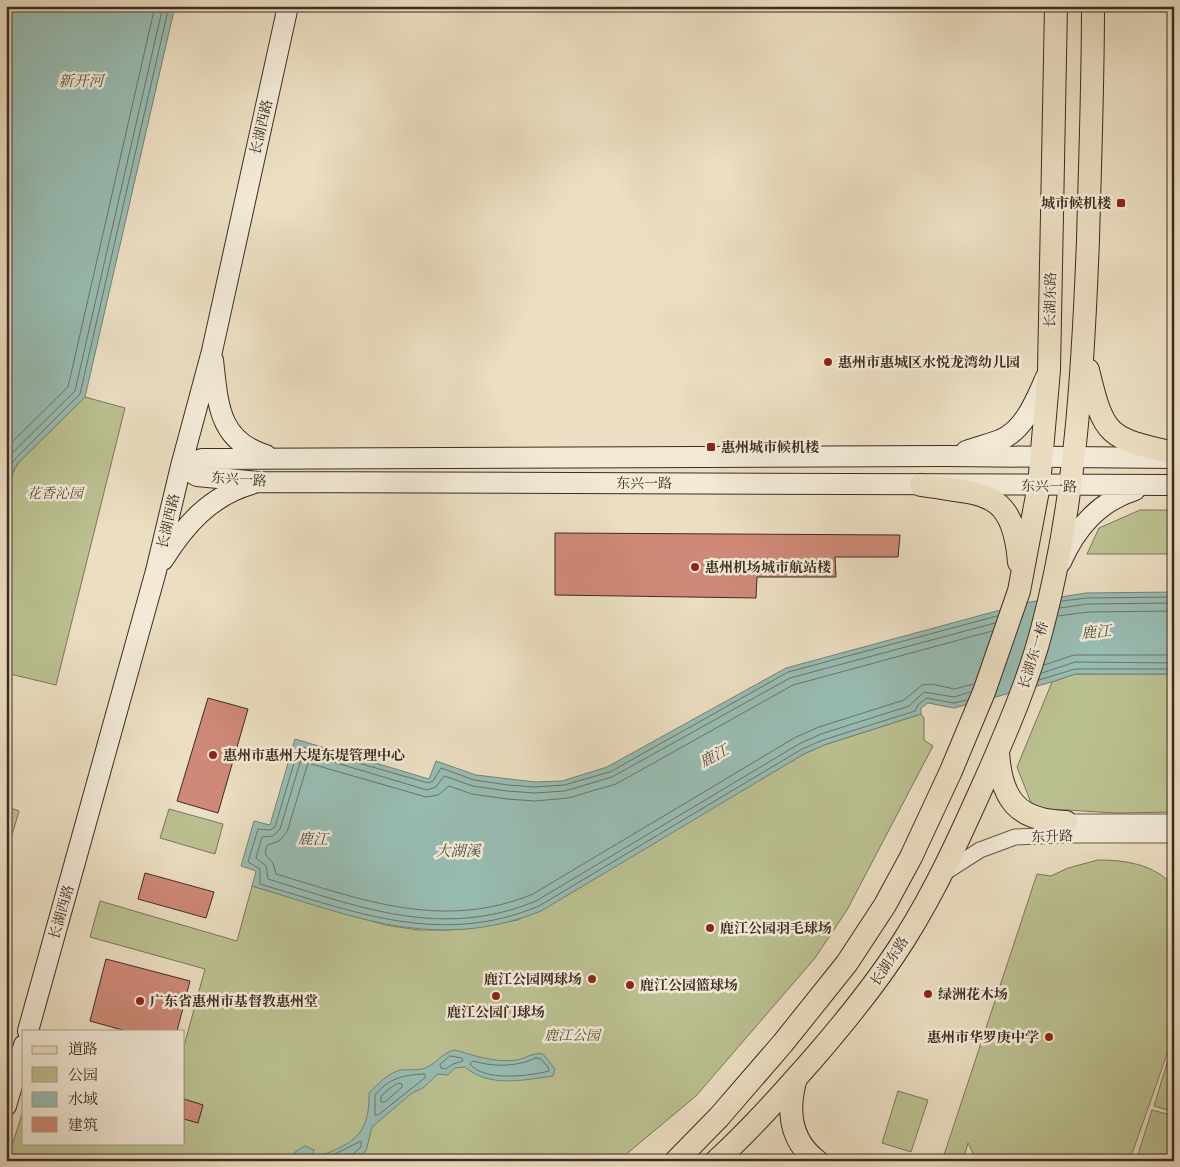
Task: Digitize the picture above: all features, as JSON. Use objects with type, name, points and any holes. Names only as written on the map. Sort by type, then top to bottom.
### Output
[{"type":"main road","name":"长湖东路","points":[[1020,591],[1039,485],[1048,370],[1056,6]]},
{"type":"main road","points":[[1053,582],[1070,487],[1084,352],[1093,86],[1093,6]]},
{"type":"main road","points":[[1084,352],[1102,421],[1121,440],[1174,454]]},
{"type":"main road","points":[[676,1161],[719,1117],[762,1068],[832,983],[870,929],[923,831],[986,686],[1020,591],[1017,539],[1006,510],[985,497],[921,484]]},
{"type":"main road","name":"长湖东一桥","points":[[1009,726],[1031,666],[1053,582]]},
{"type":"main road","name":"长湖东路","points":[[716,1161],[764,1114],[881,975],[904,940],[940,875],[1009,726]]},
{"type":"main road","points":[[998,752],[1003,781],[1018,808],[1036,818],[1066,822]]},
{"type":"main road","points":[[796,1077],[791,1113],[794,1134],[807,1153],[817,1161]]},
{"type":"main road","points":[[661,1161],[719,1117]]},
{"type":"street","name":"长湖西路","points":[[28,1030],[156,570],[181,466],[212,351],[288,6]]},
{"type":"street","points":[[212,351],[218,402],[225,425],[236,440],[252,451],[277,458]]},
{"type":"street","points":[[947,456],[1002,440],[1014,431],[1031,410],[1048,370]]},
{"type":"street","name":"东兴一路","points":[[181,466],[202,458],[947,456],[1174,458]]},
{"type":"street","name":"东兴一路","points":[[181,466],[197,476],[258,482],[1174,486]]},
{"type":"street","points":[[156,570],[200,512],[222,496],[258,482]]},
{"type":"street","points":[[1053,582],[1070,543],[1093,513],[1111,500],[1150,486]]},
{"type":"street","name":"东升路","points":[[1066,822],[1174,822]]},
{"type":"street","name":"东升路","points":[[940,875],[980,850],[1015,838],[1059,835],[1174,835]]},
{"type":"street","points":[[6,1106],[22,1052]]},
{"type":"green space","name":"花香沁园","points":[[85,397],[125,408],[56,685],[6,673],[6,495],[10,478],[19,462]]},
{"type":"green space","points":[[1140,510],[1174,510],[1174,554],[1087,554],[1099,528]]},
{"type":"green space","points":[[1075,674],[1174,674],[1174,812],[1116,813],[1033,808],[1017,767],[1052,682]]},
{"type":"green space","name":"鹿江公园","points":[[921,714],[924,718],[924,740],[933,746],[847,910],[815,958],[696,1096],[618,1161],[7,1161],[22,1114],[22,1144],[185,1144],[185,1042],[205,969],[90,937],[100,901],[237,941],[252,886],[385,925],[419,930],[449,930],[518,920],[804,754],[824,745]]},
{"type":"green space","points":[[6,806],[19,811],[6,856]]},
{"type":"green space","points":[[169,809],[223,824],[215,854],[160,838]]},
{"type":"green space","name":"惠州市华罗庚中学","points":[[1098,860],[1129,862],[1148,868],[1174,886],[1174,1034],[1133,1151],[1127,1161],[977,1161],[968,1143],[963,1161],[942,1161],[1037,874],[1051,876],[1068,868]]},
{"type":"green space","points":[[1170,1053],[1174,1054],[1174,1112],[1154,1106]]},
{"type":"green space","points":[[898,1091],[928,1100],[911,1152],[882,1143]]},
{"type":"green space","points":[[1152,1110],[1174,1116],[1174,1145],[1169,1161],[1136,1161]]},
{"type":"water","name":"新开河","points":[[6,6],[175,6],[85,397],[15,466],[6,495]]},
{"type":"water","name":"大湖溪","points":[[1174,592],[1174,674],[1075,674],[954,708],[928,703],[921,708],[921,714],[824,745],[804,754],[541,911],[503,923],[466,929],[430,929],[395,926],[360,918],[252,886],[256,871],[241,866],[254,821],[270,825],[295,739],[429,779],[436,761],[476,775],[535,782],[562,781],[607,767],[786,668],[1030,602],[1086,593]]},
{"type":"water","points":[[455,1050],[501,1061],[517,1060],[533,1054],[543,1054],[555,1069],[553,1076],[507,1081],[485,1078],[474,1074],[465,1067],[455,1068],[448,1075],[438,1074],[423,1088],[412,1093],[372,1127],[366,1151],[352,1161],[289,1161],[295,1152],[305,1146],[314,1150],[312,1159],[338,1149],[356,1137],[362,1130],[366,1120],[369,1093],[380,1082],[396,1071],[425,1068],[450,1051]]},
{"type":"building","name":"惠州机场城市航站楼","points":[[555,533],[900,535],[898,557],[835,557],[836,577],[757,577],[756,598],[555,595]]},
{"type":"building","name":"惠州市惠州大堤东堤管理中心","points":[[208,698],[248,709],[218,813],[177,801]]},
{"type":"building","points":[[145,873],[214,892],[206,918],[138,899]]},
{"type":"building","name":"广东省惠州市基督教惠州堂","points":[[106,959],[190,981],[177,1030],[122,1030],[90,1021]]},
{"type":"building","points":[[185,1099],[203,1105],[198,1123],[185,1119]]},
{"type":"place","name":"城市候机楼","points":[[1121,203]]},
{"type":"place","name":"惠州市惠城区水悦龙湾幼儿园","points":[[828,362]]},
{"type":"place","name":"惠州城市候机楼","points":[[711,447]]},
{"type":"place","name":"惠州机场城市航站楼","points":[[695,567]]},
{"type":"place","name":"惠州市惠州大堤东堤管理中心","points":[[213,755]]},
{"type":"place","name":"鹿江公园羽毛球场","points":[[710,928]]},
{"type":"place","name":"鹿江公园网球场","points":[[592,979]]},
{"type":"place","name":"鹿江公园篮球场","points":[[630,985]]},
{"type":"place","name":"绿洲花木场","points":[[928,994]]},
{"type":"place","name":"鹿江公园门球场","points":[[496,996]]},
{"type":"place","name":"广东省惠州市基督教惠州堂","points":[[140,1001]]},
{"type":"place","name":"惠州市华罗庚中学","points":[[1049,1037]]},
{"type":"water label","name":"鹿江","points":[[1096,632]]},
{"type":"water label","name":"鹿江","points":[[714,756]]},
{"type":"water label","name":"鹿江","points":[[313,839]]}]
